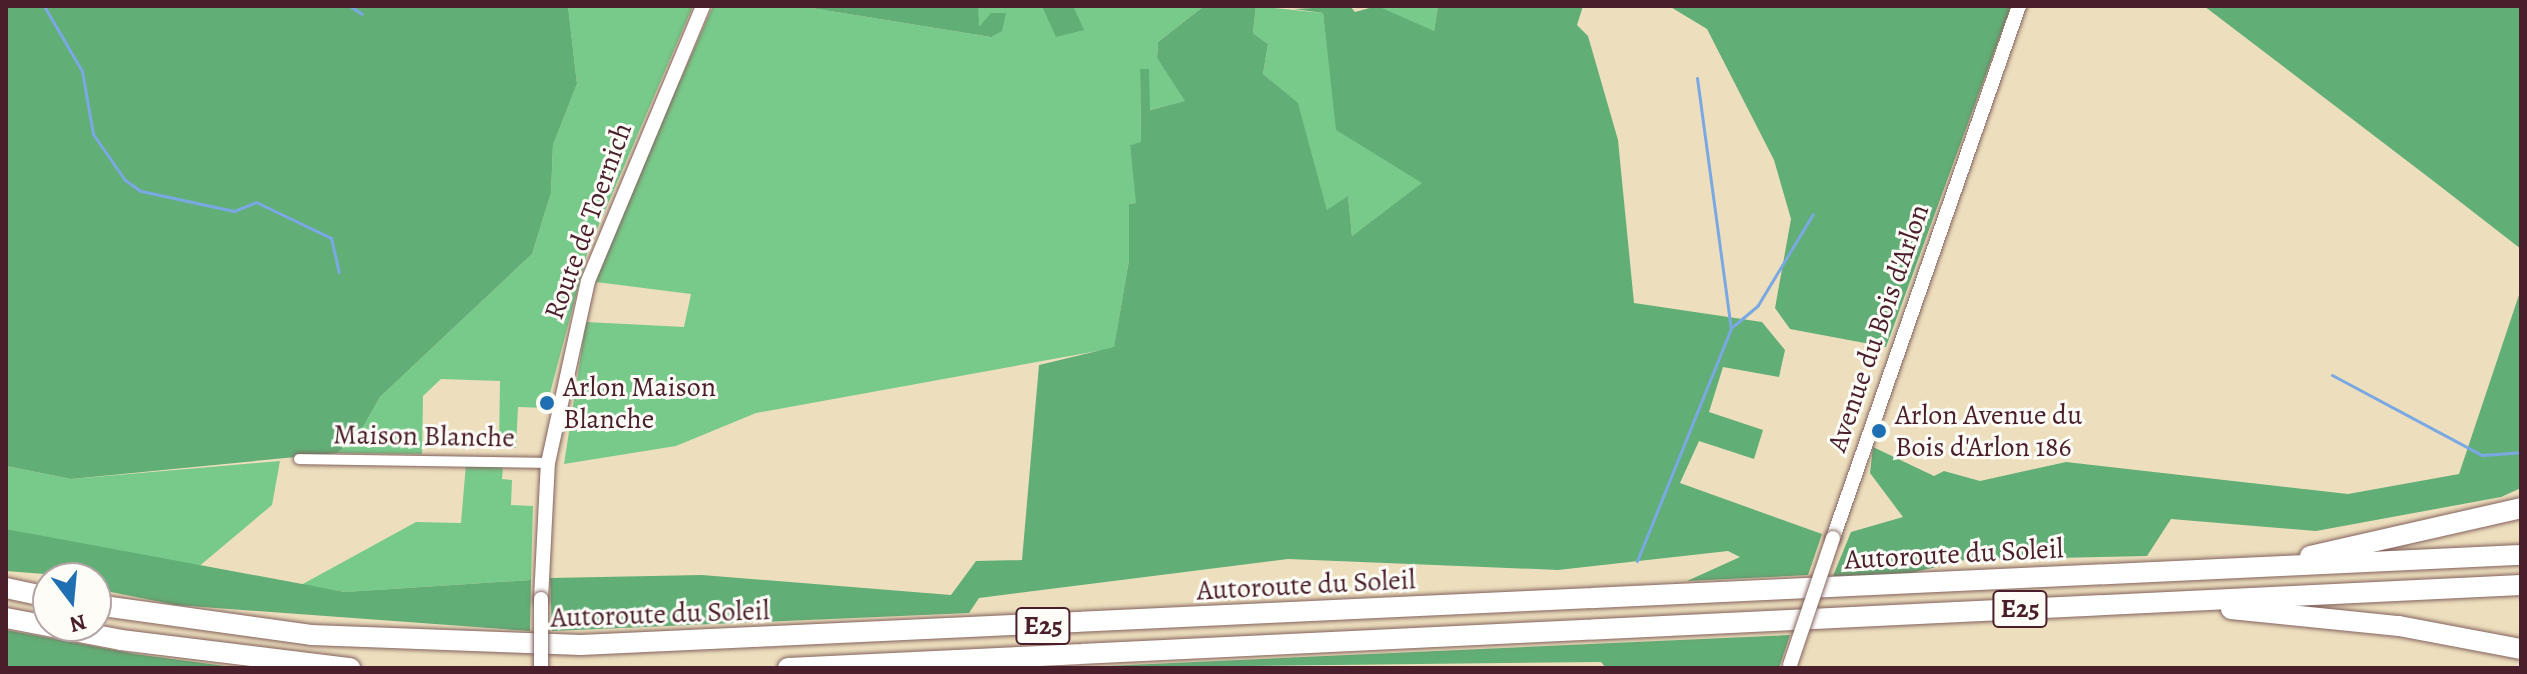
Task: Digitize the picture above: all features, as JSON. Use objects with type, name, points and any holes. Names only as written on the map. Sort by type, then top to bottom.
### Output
[{"type":"highway","points":[[2276,566],[2521,508]]},
{"type":"highway","name":"Autoroute du Soleil","points":[[112,607],[311,635],[581,645],[2521,555]]},
{"type":"highway","name":"Autoroute du Soleil","points":[[788,668],[2521,585]]},
{"type":"highway","points":[[6,588],[32,594]]},
{"type":"highway","points":[[2192,601],[2521,649]]},
{"type":"highway","points":[[6,618],[152,645],[350,668]]},
{"type":"main road","name":"Route de Toernich","points":[[541,668],[548,463],[588,281],[703,6]]},
{"type":"main road","name":"Avenue du Bois d'Arlon","points":[[1790,666],[2019,6]]},
{"type":"street","name":"Maison Blanche","points":[[299,459],[548,463]]},
{"type":"green space","points":[[6,6],[568,6],[577,84],[553,145],[551,193],[532,254],[380,397],[359,434],[337,453],[71,479],[6,466]]},
{"type":"green space","points":[[568,6],[693,6],[588,250],[546,408],[518,407],[516,448],[499,448],[500,381],[441,379],[423,396],[422,454],[337,453],[359,434],[380,397],[532,254],[551,193],[553,145],[577,84]]},
{"type":"green space","points":[[713,6],[799,6],[991,37],[978,28],[978,6],[1204,6],[1158,42],[1157,58],[1186,101],[1149,110],[1149,69],[1140,69],[1141,143],[1130,145],[1137,203],[1129,204],[1129,260],[1114,348],[756,413],[676,446],[564,464],[586,322],[684,327],[691,294],[588,281],[672,78],[680,81]]},
{"type":"green space","points":[[799,6],[978,6],[979,27],[991,13],[1006,13],[1002,31],[991,37]]},
{"type":"green space","points":[[1042,6],[1073,6],[1084,30],[1056,37]]},
{"type":"green space","points":[[1204,6],[1256,6],[1253,33],[1268,44],[1263,74],[1298,103],[1327,210],[1348,196],[1352,236],[1422,183],[1336,130],[1323,13],[1294,9],[1350,6],[1355,12],[1377,6],[1434,31],[1438,6],[1583,6],[1577,25],[1588,36],[1618,140],[1634,303],[1762,322],[1785,350],[1779,377],[1723,367],[1709,412],[1763,430],[1754,459],[1699,441],[1680,483],[1822,534],[1808,575],[1687,581],[1740,557],[1728,551],[1558,570],[1288,559],[979,598],[969,613],[552,631],[550,578],[702,575],[951,595],[976,561],[1022,560],[1039,365],[1114,347],[1129,260],[1129,204],[1136,203],[1130,145],[1141,142],[1140,69],[1149,69],[1150,110],[1185,101],[1157,58],[1158,42]]},
{"type":"green space","points":[[1256,6],[1323,13],[1337,130],[1423,183],[1352,236],[1348,197],[1327,211],[1298,104],[1263,74],[1268,44],[1253,33]]},
{"type":"green space","points":[[1377,6],[1438,6],[1434,31],[1377,12]]},
{"type":"green space","points":[[1669,6],[2011,6],[1886,347],[1790,329],[1775,308],[1791,219],[1774,160],[1707,29]]},
{"type":"green space","points":[[2204,6],[2521,6],[2521,249],[2436,183]]},
{"type":"green space","points":[[2521,289],[2521,488],[2501,497],[2316,531],[2171,519],[2147,556],[1965,560],[1903,575],[1833,576],[1851,532],[1903,517],[1870,473],[1873,447],[1934,476],[1944,471],[1980,481],[2066,462],[2348,494],[2459,474]]},
{"type":"green space","points":[[280,461],[272,505],[197,568],[6,529],[6,466],[71,479]]},
{"type":"green space","points":[[466,464],[503,466],[502,479],[512,480],[511,505],[533,506],[531,580],[346,592],[301,585],[416,522],[461,523]]},
{"type":"green space","points":[[6,529],[345,592],[531,580],[530,631],[176,605],[112,592],[112,562],[32,562],[32,573],[6,571]]},
{"type":"green space","points":[[6,630],[32,635],[32,642],[70,642],[240,668],[6,668]]},
{"type":"green space","points":[[1790,635],[1779,668],[1606,668],[1601,662],[1063,668]]},
{"type":"waterway","points":[[44,6],[82,71],[93,134],[125,180],[141,191],[234,211],[256,202],[331,238],[339,272]]},
{"type":"waterway","points":[[350,6],[362,14]]},
{"type":"waterway","points":[[1697,78],[1731,328]]},
{"type":"waterway","points":[[1637,561],[1731,328],[1758,305],[1813,214]]},
{"type":"waterway","points":[[2332,375],[2482,455],[2521,452]]},
{"type":"place","name":"Arlon Maison Blanche","points":[[547,403]]},
{"type":"place","name":"Arlon Avenue du Bois d'Arlon 186","points":[[1879,431]]}]
